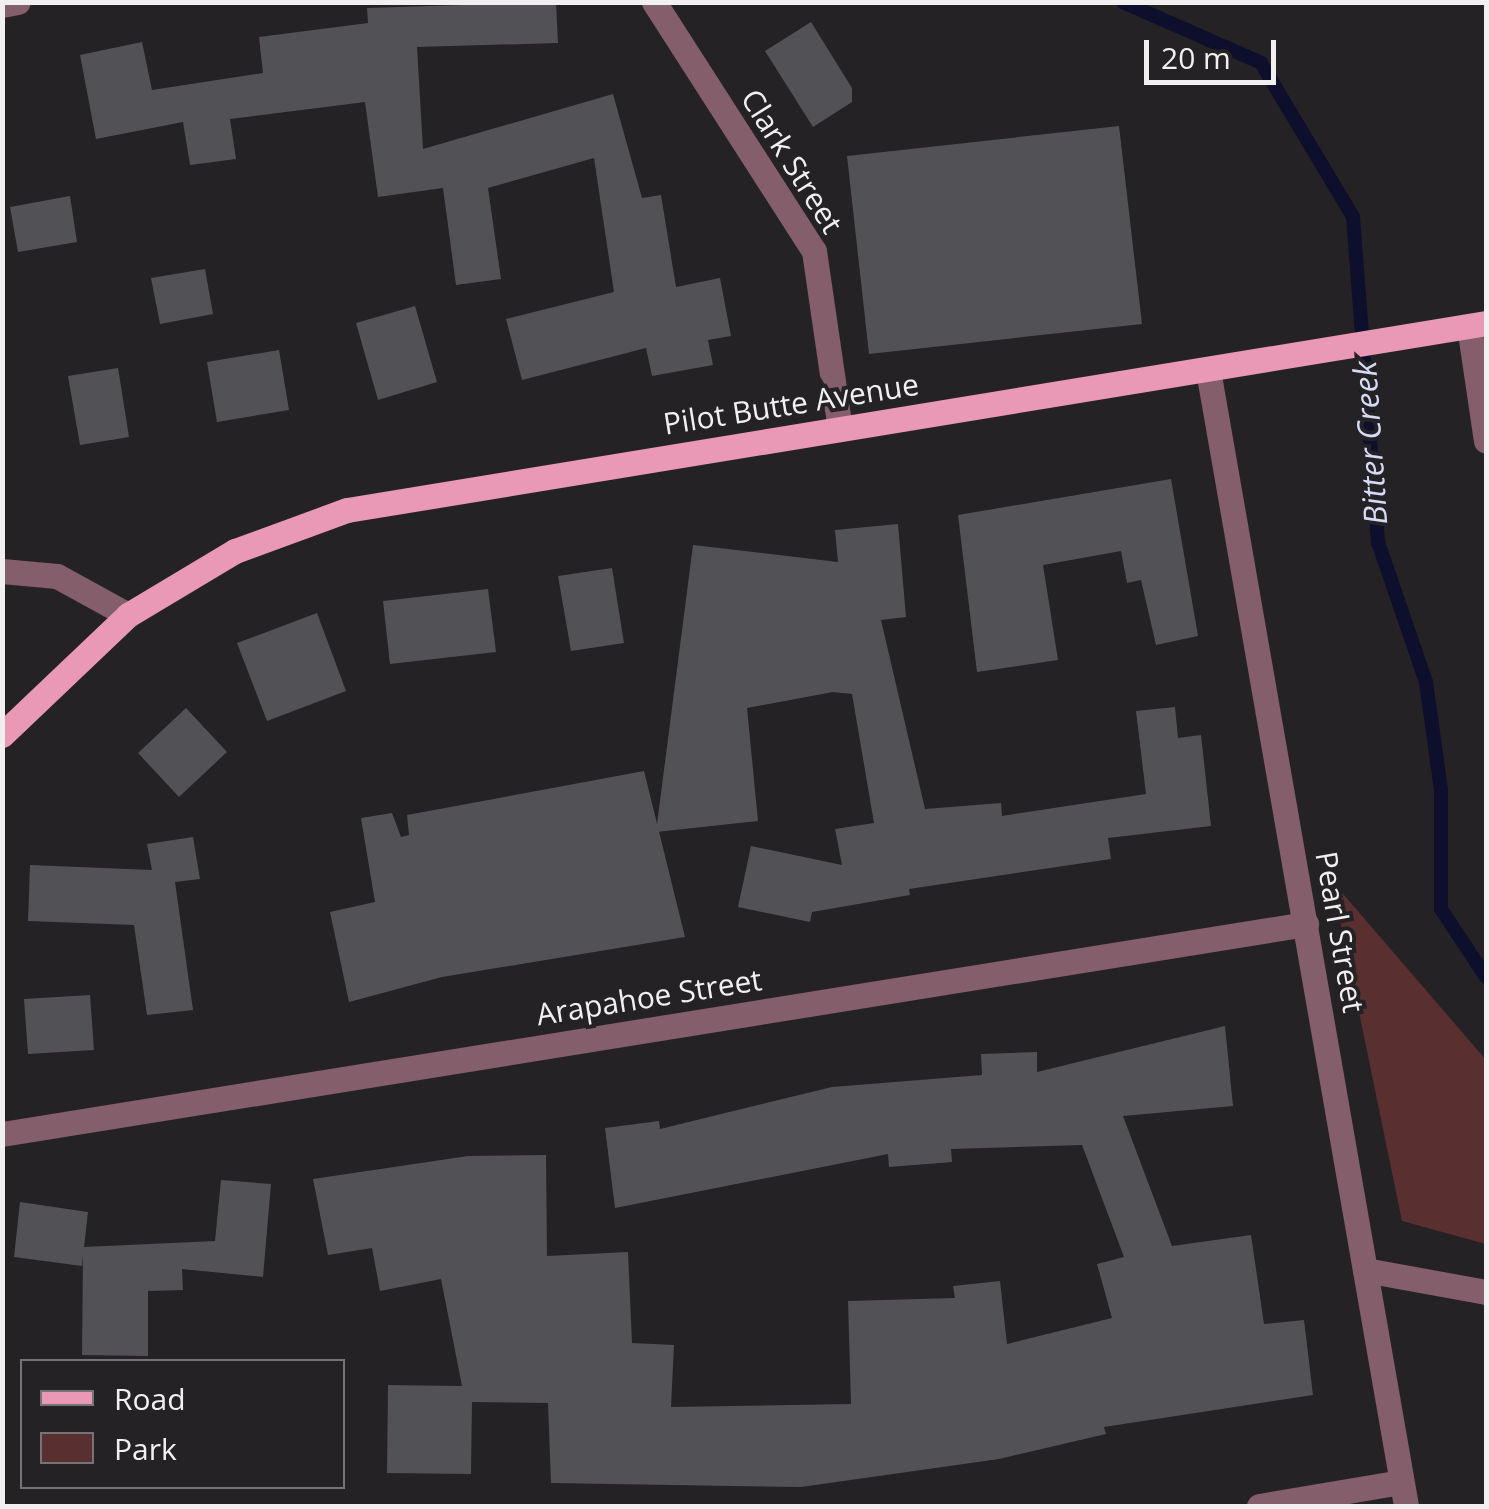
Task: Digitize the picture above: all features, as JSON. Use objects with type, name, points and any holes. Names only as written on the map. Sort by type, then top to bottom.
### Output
[{"type":"main road","name":"Pilot Butte Avenue","points":[[2,735],[128,615],[235,551],[347,510],[1469,326]]},
{"type":"street","points":[[2,5],[18,2]]},
{"type":"street","name":"Clark Street","points":[[654,2],[814,251],[840,428]]},
{"type":"street","points":[[1469,326],[1486,441]]},
{"type":"street","name":"Pearl Street","points":[[1208,370],[1403,1494]]},
{"type":"street","points":[[2,571],[57,576],[128,615]]},
{"type":"street","name":"Arapahoe Street","points":[[2,1134],[1306,924]]},
{"type":"street","points":[[1365,1270],[1486,1292]]},
{"type":"street","points":[[1260,1506],[1403,1494]]},
{"type":"green space","points":[[1332,881],[1486,1060],[1486,1244],[1402,1221]]},
{"type":"building","points":[[556,2],[558,43],[417,47],[423,149],[613,94],[642,198],[661,195],[676,287],[720,278],[731,336],[708,340],[713,365],[652,376],[646,348],[522,380],[506,319],[614,292],[594,158],[488,188],[501,279],[456,285],[443,188],[378,197],[365,102],[230,119],[236,159],[190,165],[183,122],[96,139],[80,55],[142,42],[152,90],[263,73],[259,37],[368,23],[367,8]]},
{"type":"building","points":[[811,22],[852,88],[852,102],[813,127],[765,51]]},
{"type":"building","points":[[1119,126],[1142,324],[869,354],[847,156]]},
{"type":"building","points":[[70,196],[77,242],[18,252],[10,207]]},
{"type":"building","points":[[205,269],[213,314],[160,324],[151,278]]},
{"type":"building","points":[[415,306],[437,382],[378,400],[356,323]]},
{"type":"building","points":[[279,350],[289,410],[217,422],[207,362]]},
{"type":"building","points":[[118,368],[129,437],[80,445],[68,376]]},
{"type":"building","points":[[1171,479],[1198,636],[1156,645],[1141,580],[1127,583],[1121,551],[1043,565],[1058,660],[977,672],[958,515]]},
{"type":"building","points":[[898,524],[906,617],[881,620],[925,809],[1001,803],[1002,816],[1146,794],[1136,711],[1175,707],[1178,738],[1201,735],[1211,826],[1108,838],[1111,859],[909,889],[910,895],[812,912],[810,922],[738,907],[751,846],[842,865],[835,829],[874,823],[852,694],[833,692],[747,708],[758,821],[656,832],[693,545],[838,562],[835,530]]},
{"type":"building","points":[[612,568],[624,643],[571,651],[558,576]]},
{"type":"building","points":[[488,589],[496,652],[390,664],[383,601]]},
{"type":"building","points":[[317,613],[346,691],[267,721],[237,643]]},
{"type":"building","points":[[186,708],[227,752],[179,797],[138,753]]},
{"type":"building","points":[[644,771],[685,937],[442,977],[349,1002],[330,912],[375,902],[361,818],[392,813],[401,837],[409,835],[407,815]]},
{"type":"building","points":[[193,837],[200,879],[175,882],[193,1010],[147,1015],[134,925],[28,921],[30,865],[152,870],[147,844]]},
{"type":"building","points":[[90,995],[94,1050],[28,1054],[24,999]]},
{"type":"building","points":[[1225,1026],[1233,1106],[1123,1116],[1172,1246],[1251,1235],[1264,1324],[1304,1320],[1313,1395],[1104,1427],[1106,1434],[999,1459],[801,1487],[551,1483],[548,1403],[472,1402],[471,1474],[387,1473],[388,1385],[462,1386],[441,1279],[380,1291],[372,1248],[328,1255],[313,1179],[468,1156],[546,1155],[547,1256],[628,1252],[632,1343],[674,1345],[671,1407],[851,1404],[848,1301],[955,1298],[953,1286],[1000,1281],[1007,1344],[1112,1318],[1097,1264],[1124,1257],[1082,1145],[951,1149],[952,1162],[889,1167],[888,1154],[615,1208],[605,1128],[659,1121],[660,1129],[832,1087],[982,1075],[981,1054],[1037,1052],[1037,1072]]},
{"type":"building","points":[[221,1180],[271,1184],[263,1277],[182,1269],[183,1290],[148,1291],[148,1356],[82,1355],[83,1256],[82,1266],[14,1257],[20,1202],[88,1212],[84,1247],[215,1241]]},
{"type":"waterway","name":"Bitter Creek","points":[[1123,2],[1261,63],[1353,217],[1378,542],[1426,682],[1441,790],[1441,909],[1486,977]]}]
